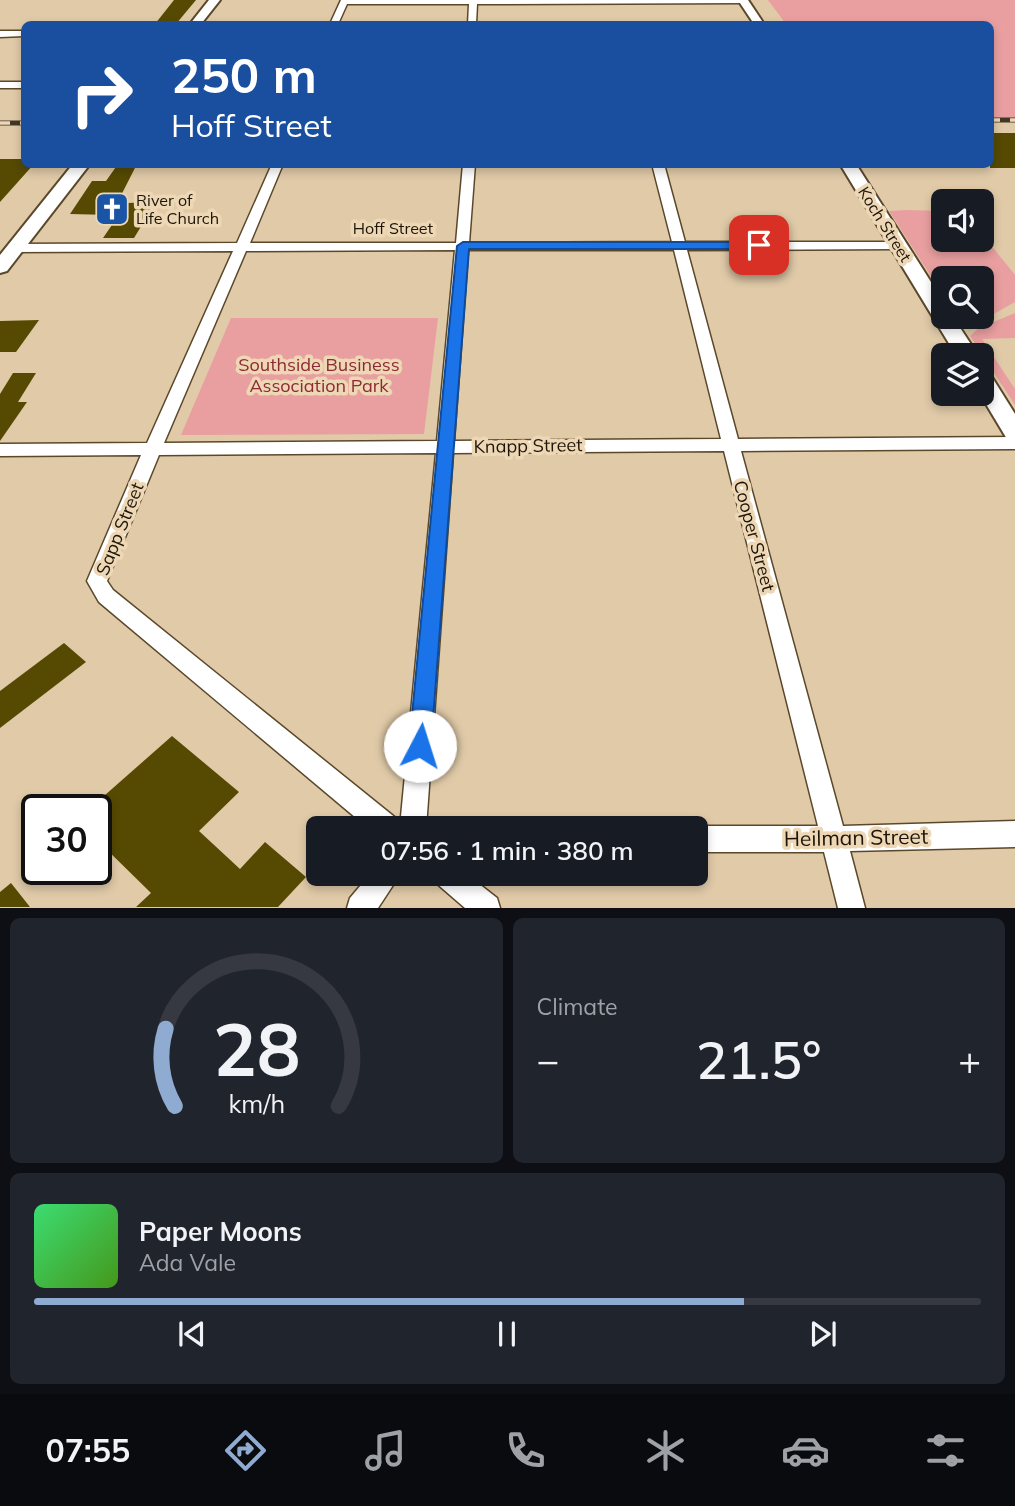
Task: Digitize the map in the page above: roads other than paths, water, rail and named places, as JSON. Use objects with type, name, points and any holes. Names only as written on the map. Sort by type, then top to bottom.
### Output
[{"type":"street","points":[[198,21],[215,0]]},
{"type":"street","points":[[335,21],[345,1],[743,1],[757,21]]},
{"type":"street","points":[[472,21],[473,1]]},
{"type":"street","points":[[0,34],[21,34]]},
{"type":"street","points":[[0,85],[21,85]]},
{"type":"street","points":[[0,267],[79,168]]},
{"type":"street","name":"Sapp Street","points":[[276,168],[102,564],[97,581],[106,596],[373,816]]},
{"type":"street","points":[[414,816],[469,168]]},
{"type":"street","name":"Cooper Street","points":[[659,168],[852,908]]},
{"type":"street","name":"Koch Street","points":[[850,168],[959,343]]},
{"type":"street","name":"Hoff Street","points":[[15,248],[898,245]]},
{"type":"street","points":[[994,399],[1015,433]]},
{"type":"street","name":"Knapp Street","points":[[0,450],[1015,443]]},
{"type":"street","name":"Heilman Street","points":[[708,839],[1015,834]]},
{"type":"street","points":[[360,908],[378,886]]},
{"type":"street","points":[[460,886],[487,908]]},
{"type":"railway","points":[[994,120],[1015,120]]},
{"type":"railway","points":[[0,123],[21,123]]},
{"type":"place","name":"River of Life Church","points":[[112,209]]},
{"type":"park label","name":"Southside Business Association Park","points":[[319,375]]}]
